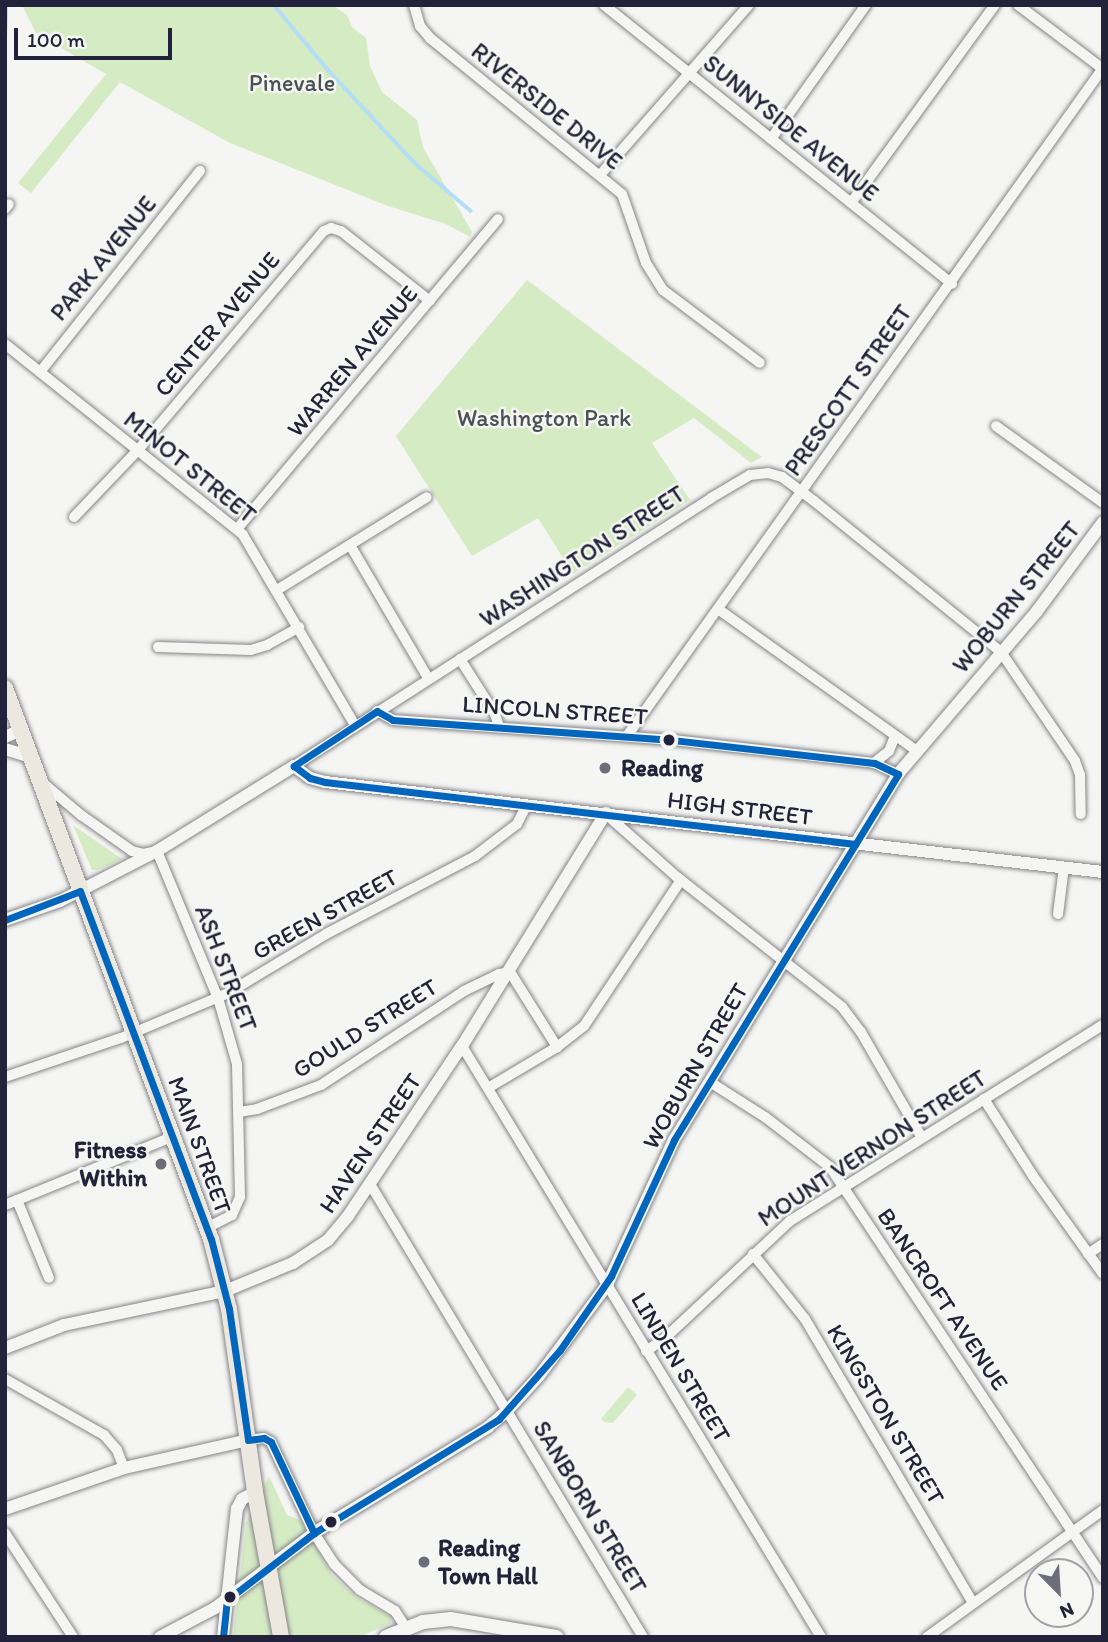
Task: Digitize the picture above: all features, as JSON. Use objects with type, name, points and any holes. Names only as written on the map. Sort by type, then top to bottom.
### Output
[{"type":"main road","name":"MAIN STREET","points":[[5,688],[207,1228],[225,1291],[281,1637]]},
{"type":"main road","points":[[386,1637],[406,1628],[444,1619],[556,1637]]},
{"type":"street","name":"RIVERSIDE DRIVE","points":[[414,5],[417,19],[430,38],[600,175],[624,198],[646,263],[663,290],[760,363]]},
{"type":"street","name":"SUNNYSIDE AVENUE","points":[[604,5],[952,284]]},
{"type":"street","points":[[600,175],[749,5]]},
{"type":"street","points":[[771,139],[866,5]]},
{"type":"street","points":[[851,203],[995,5]]},
{"type":"street","points":[[1018,5],[1103,69]]},
{"type":"street","name":"PRESCOTT STREET","points":[[627,736],[1103,69]]},
{"type":"street","name":"PARK AVENUE","points":[[40,372],[200,171]]},
{"type":"street","name":"WARREN AVENUE","points":[[237,529],[498,219]]},
{"type":"street","name":"CENTER AVENUE","points":[[74,517],[138,450],[320,233],[331,228],[341,231],[430,301]]},
{"type":"street","name":"MINOT STREET","points":[[5,344],[237,529],[250,544],[355,725]]},
{"type":"street","points":[[996,426],[1103,503]]},
{"type":"street","name":"WASHINGTON STREET","points":[[5,920],[80,891],[157,851],[747,477],[762,473],[774,474],[802,492],[1001,652],[1075,761],[1080,775],[1081,814]]},
{"type":"street","points":[[277,590],[427,496]]},
{"type":"street","name":"WOBURN STREET","points":[[160,1637],[227,1600],[314,1533],[488,1427],[507,1411],[560,1350],[607,1284],[663,1158],[781,961],[898,774],[1050,594],[1103,522]]},
{"type":"street","points":[[349,545],[428,678]]},
{"type":"street","points":[[718,609],[916,750]]},
{"type":"street","points":[[158,647],[251,650],[267,645],[299,627]]},
{"type":"street","points":[[460,659],[495,715],[499,727]]},
{"type":"street","name":"LINCOLN STREET","points":[[377,711],[391,720],[627,736],[874,763],[898,774]]},
{"type":"street","points":[[5,737],[21,730]]},
{"type":"street","points":[[874,763],[890,751],[895,736]]},
{"type":"street","points":[[5,749],[31,757]]},
{"type":"street","name":"HIGH STREET","points":[[294,766],[310,778],[325,782],[1103,872]]},
{"type":"street","points":[[40,780],[80,815],[132,851],[143,854],[157,851]]},
{"type":"street","name":"GREEN STREET","points":[[5,1077],[135,1032],[218,998],[326,934],[475,856],[517,824],[527,804]]},
{"type":"street","points":[[606,813],[681,880],[781,961],[816,984],[848,1014],[922,1138]]},
{"type":"street","name":"HAVEN STREET","points":[[5,1348],[64,1325],[225,1291],[272,1273],[313,1252],[343,1223],[370,1184],[510,972],[606,813]]},
{"type":"street","name":"ASH STREET","points":[[157,851],[218,998],[235,1051],[239,1112],[239,1203],[232,1215],[207,1228]]},
{"type":"street","points":[[1058,914],[1064,867]]},
{"type":"street","points":[[488,1088],[577,1033],[593,1014],[681,880]]},
{"type":"street","points":[[510,972],[557,1047]]},
{"type":"street","name":"GOULD STREET","points":[[239,1112],[257,1110],[321,1085],[473,986],[510,972]]},
{"type":"street","name":"MOUNT VERNON STREET","points":[[646,1350],[665,1338],[780,1229],[1103,1025]]},
{"type":"street","name":"LINDEN STREET","points":[[462,1046],[821,1637]]},
{"type":"street","name":"BANCROFT AVENUE","points":[[710,1082],[765,1116],[819,1156],[843,1187],[1103,1578]]},
{"type":"street","points":[[984,1099],[1103,1274]]},
{"type":"street","points":[[5,1205],[174,1136]]},
{"type":"street","name":"SANBORN STREET","points":[[370,1184],[643,1637]]},
{"type":"street","points":[[17,1200],[49,1278]]},
{"type":"street","points":[[1087,1254],[1103,1244]]},
{"type":"street","name":"KINGSTON STREET","points":[[752,1254],[805,1319],[973,1603]]},
{"type":"street","points":[[5,1379],[104,1434],[117,1450],[124,1468]]},
{"type":"street","points":[[5,1509],[124,1468],[263,1438],[271,1442],[314,1533],[342,1574],[370,1597],[395,1611],[406,1628]]},
{"type":"street","points":[[223,1637],[237,1509],[242,1499],[256,1492]]},
{"type":"street","points":[[927,1637],[1103,1510]]},
{"type":"street","points":[[5,1533],[73,1637]]},
{"type":"green space","name":"Pinevale","points":[[22,5],[332,5],[347,15],[352,27],[366,38],[370,66],[382,92],[417,120],[423,147],[472,232],[470,237],[446,224],[388,206],[230,143],[120,82],[31,193],[18,183],[106,74],[36,33]]},
{"type":"green space","name":"Washington Park","points":[[527,280],[762,457],[751,463],[694,418],[652,443],[690,500],[573,574],[538,518],[472,556],[396,436]]},
{"type":"green space","points":[[73,825],[122,859],[92,870]]},
{"type":"green space","points":[[628,1387],[637,1395],[613,1423],[604,1422],[601,1419]]},
{"type":"green space","points":[[269,1476],[287,1515],[300,1520],[332,1575],[356,1597],[391,1617],[391,1623],[359,1637],[233,1637],[246,1523]]},
{"type":"waterway","points":[[5,40],[6,5]]},
{"type":"waterway","points":[[274,5],[329,71],[416,164],[471,211]]},
{"type":"transit line","points":[[223,1637],[227,1600],[314,1533],[499,1419],[560,1350],[611,1276],[674,1140],[898,774],[874,763],[673,740],[393,720],[377,711],[294,766],[310,778],[325,782],[855,844]]},
{"type":"transit line","points":[[5,920],[80,891],[211,1239],[229,1309],[248,1440],[264,1438],[271,1442],[314,1533]]},
{"type":"place","name":"Reading","points":[[605,768]]},
{"type":"place","name":"Fitness Within","points":[[161,1164]]},
{"type":"place","name":"Reading Town Hall","points":[[424,1562]]}]
